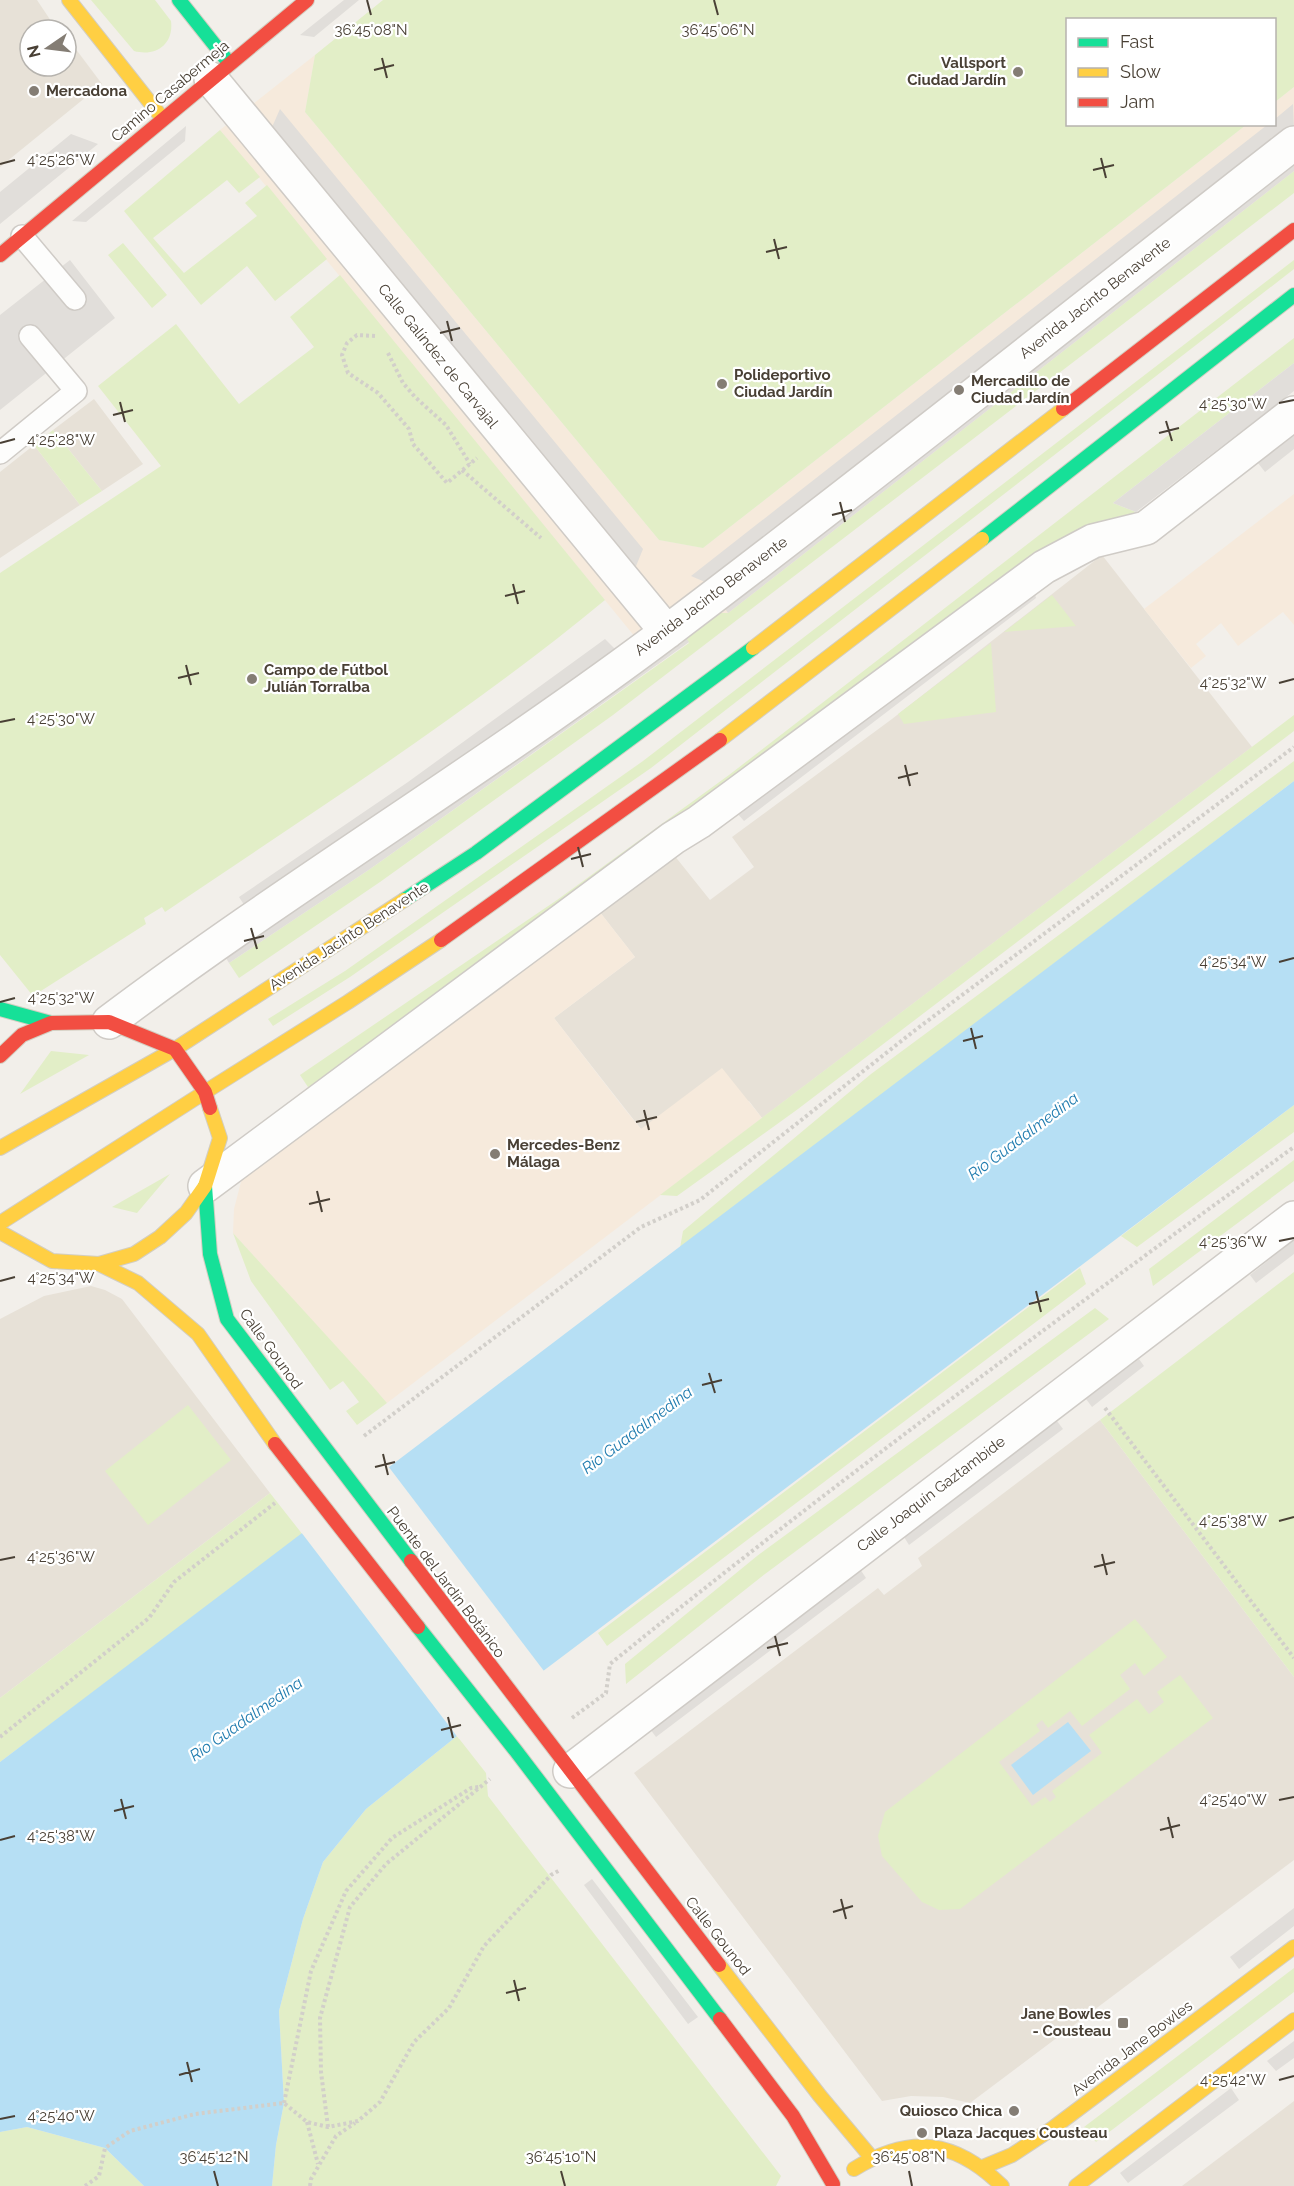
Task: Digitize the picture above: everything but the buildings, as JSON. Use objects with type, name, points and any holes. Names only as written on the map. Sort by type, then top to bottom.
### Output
[{"type":"main road","points":[[69,0],[163,119]]},
{"type":"main road","name":"Calle Galíndez de Carvajal","points":[[179,0],[220,71]]},
{"type":"main road","name":"Camino Casabermeja","points":[[0,255],[307,0]]},
{"type":"main road","name":"Avenida Jacinto Benavente","points":[[0,1149],[175,1049],[476,853],[683,701],[1294,230]]},
{"type":"main road","points":[[0,1223],[267,1055],[503,897],[737,727],[1294,295]]},
{"type":"main road","points":[[0,1009],[51,1023],[109,1022],[175,1049],[205,1092],[220,1138],[205,1186],[186,1214],[160,1238],[134,1254],[99,1264],[46,1260],[0,1232]]},
{"type":"main road","points":[[0,1056],[22,1035],[51,1023]]},
{"type":"main road","name":"Calle Gounod","points":[[205,1186],[204,1226],[212,1274],[227,1319],[325,1450]]},
{"type":"main road","points":[[99,1264],[138,1283],[198,1334],[296,1473],[516,1751],[793,2116],[832,2185],[871,2157],[920,2145],[956,2151],[983,2167],[1002,2186]]},
{"type":"main road","name":"Puente del Jardín Botánico","points":[[325,1450],[541,1733]]},
{"type":"main road","name":"Calle Gounod","points":[[541,1733],[820,2096],[871,2157]]},
{"type":"main road","name":"Avenida Jane Bowles","points":[[983,2167],[1012,2155],[1053,2128],[1294,1947]]},
{"type":"main road","points":[[1076,2186],[1294,2020]]},
{"type":"street","name":"Calle Galíndez de Carvajal","points":[[220,71],[667,632]]},
{"type":"street","name":"Avenida Jacinto Benavente","points":[[109,1022],[201,953],[402,819],[667,632],[1294,143]]},
{"type":"street","points":[[205,1186],[645,859],[699,822],[1044,567],[1094,541],[1146,528],[1294,413]]},
{"type":"street","name":"Calle Joaquín Gaztambide","points":[[570,1771],[1294,1218]]},
{"type":"lane","points":[[22,236],[75,299]]},
{"type":"lane","points":[[0,453],[76,391],[30,336]]},
{"type":"path","points":[[380,338],[357,334],[347,343],[342,355],[348,373],[378,393],[409,429],[413,444],[447,483],[480,455]]},
{"type":"path","points":[[386,349],[414,397],[434,411],[446,425],[470,464]]},
{"type":"path","points":[[462,470],[548,544]]},
{"type":"path","points":[[364,1436],[641,1227],[700,1200],[914,1031],[1294,747]]},
{"type":"path","points":[[577,1713],[606,1693],[610,1664],[744,1555],[1023,1345],[1294,1147]]},
{"type":"path","points":[[1105,1408],[1294,1658]]},
{"type":"path","points":[[0,1737],[149,1618],[174,1582],[277,1502]]},
{"type":"path","points":[[328,2127],[321,2072],[320,2018],[350,1907],[386,1864],[490,1779]]},
{"type":"path","points":[[284,2103],[311,1971],[346,1891],[392,1838],[471,1788],[480,1787]]},
{"type":"path","points":[[310,2186],[336,2136],[380,2102],[414,2042],[449,2008],[484,1946],[551,1875],[560,1870]]},
{"type":"path","points":[[85,2186],[99,2176],[105,2148],[130,2130],[195,2114],[284,2103],[307,2122],[328,2127],[358,2121]]},
{"type":"path","points":[[307,2122],[319,2166]]},
{"type":"shaded area","points":[[0,0],[37,0],[49,18],[18,18],[18,78],[78,78],[78,52],[102,84],[0,167]]},
{"type":"shaded area","points":[[344,0],[359,0],[314,37],[300,35]]},
{"type":"shaded area","name":"Mercadillo de Ciudad Jardín","points":[[315,55],[305,112],[659,540],[703,548],[1245,126],[1276,126],[1276,101],[1294,87],[1294,171],[728,613],[712,613],[658,665],[220,130]]},
{"type":"shaded area","points":[[1293,104],[1294,130],[712,585],[691,576],[1266,126],[1276,126],[1276,118]]},
{"type":"shaded area","points":[[280,109],[643,549],[632,576],[269,134]]},
{"type":"shaded area","points":[[186,126],[185,141],[86,222],[72,221]]},
{"type":"shaded area","points":[[71,134],[98,144],[0,224],[0,192]]},
{"type":"shaded area","points":[[1294,158],[1294,171],[728,613],[722,604]]},
{"type":"shaded area","points":[[70,260],[115,318],[0,410],[0,315]]},
{"type":"shaded area","points":[[1294,363],[1294,391],[1136,512],[1113,503]]},
{"type":"shaded area","points":[[94,399],[143,464],[102,491],[53,430]]},
{"type":"shaded area","points":[[1294,435],[1294,449],[1265,472],[1258,463]]},
{"type":"shaded area","points":[[34,445],[80,505],[0,558],[0,472]]},
{"type":"shaded area","points":[[1294,494],[1294,625],[1283,612],[1238,646],[1221,623],[1196,644],[1206,656],[1191,668],[1144,609]]},
{"type":"shaded area","points":[[1102,555],[1252,747],[762,1118],[749,1101],[641,1129],[554,1018],[635,957],[599,911],[674,855],[710,900],[754,867],[732,837],[892,719]]},
{"type":"shaded area","points":[[1033,587],[1036,598],[744,821],[737,813]]},
{"type":"shaded area","points":[[680,631],[689,642],[370,869],[229,963],[223,953]]},
{"type":"shaded area","points":[[605,639],[621,655],[250,914],[239,897],[408,782]]},
{"type":"shaded area","name":"Mercedes-Benz Málaga","points":[[599,911],[635,957],[554,1018],[623,1107],[641,1129],[722,1068],[762,1118],[387,1403],[233,1233],[234,1209],[242,1178]]},
{"type":"shaded area","points":[[1294,1240],[1294,1254],[1256,1283],[1250,1275]]},
{"type":"shaded area","points":[[91,1286],[122,1299],[270,1493],[0,1698],[0,1319],[44,1296]]},
{"type":"shaded area","points":[[1139,1359],[1144,1366],[1092,1407],[1086,1399]]},
{"type":"shaded area","points":[[1100,1420],[1294,1677],[1294,1860],[970,2103],[943,2097],[911,2096],[882,2101],[634,1773],[878,1588],[884,1595],[922,1566],[918,1558]]},
{"type":"shaded area","points":[[1057,1421],[1063,1429],[909,1545],[904,1537]]},
{"type":"shaded area","points":[[860,1569],[866,1578],[656,1737],[650,1729]]},
{"type":"shaded area","points":[[592,1879],[698,2017],[688,2024],[584,1885]]},
{"type":"shaded area","points":[[1294,1908],[1294,1926],[1239,1969],[1230,1957]]},
{"type":"shaded area","points":[[1294,2041],[1294,2058],[1276,2071],[1267,2061]]},
{"type":"shaded area","points":[[1231,2088],[1239,2100],[1128,2183],[1120,2173]]},
{"type":"shaded area","points":[[1294,2101],[1294,2186],[1182,2186],[1277,2114]]},
{"type":"green space","points":[[91,0],[155,0],[171,21],[170,36],[162,47],[156,50],[134,51]]},
{"type":"green space","name":"Polideportivo Ciudad Jardín","points":[[383,0],[1294,0],[1294,87],[1276,101],[1276,18],[1066,18],[1066,126],[1245,126],[703,548],[659,540],[305,112],[315,55]]},
{"type":"green space","points":[[220,130],[260,177],[239,193],[227,180],[153,238],[184,273],[257,216],[245,203],[267,185],[327,259],[275,301],[247,266],[201,305],[124,211]]},
{"type":"green space","points":[[1294,171],[1294,193],[613,715],[380,882],[239,978],[229,963],[370,869],[689,643],[680,631],[712,613],[728,613]]},
{"type":"green space","points":[[123,243],[167,295],[152,308],[108,255]]},
{"type":"green space","points":[[1294,260],[1294,269],[651,768],[350,977],[273,1026],[268,1019],[345,971],[643,761]]},
{"type":"green space","name":"Campo de Fútbol Julíán Torralba","points":[[340,275],[605,600],[444,723],[165,912],[162,907],[144,918],[146,924],[33,996],[0,955],[0,573],[161,466],[98,386],[176,324],[239,404],[314,347],[290,317]]},
{"type":"green space","points":[[1294,338],[1294,363],[1113,503],[1136,512],[1069,538],[312,1093],[300,1075],[557,900],[729,775]]},
{"type":"green space","points":[[53,430],[102,491],[80,505],[34,445]]},
{"type":"green space","points":[[1052,595],[1076,626],[1004,632]]},
{"type":"green space","points":[[991,643],[996,712],[904,724],[898,714]]},
{"type":"green space","points":[[1294,715],[1294,731],[798,1109],[677,1196],[660,1195]]},
{"type":"green space","points":[[1294,761],[1294,781],[680,1248],[683,1231],[871,1074]]},
{"type":"green space","points":[[51,1051],[89,1055],[20,1094]]},
{"type":"green space","points":[[1294,1105],[1294,1132],[1137,1247],[1121,1236]]},
{"type":"green space","points":[[1294,1160],[1294,1181],[1153,1286],[1149,1269]]},
{"type":"green space","points":[[170,1174],[137,1213],[112,1207]]},
{"type":"green space","points":[[233,1233],[387,1403],[357,1425],[346,1411],[359,1402],[343,1381],[330,1390],[251,1281]]},
{"type":"green space","points":[[1080,1268],[1086,1284],[607,1646],[598,1633]]},
{"type":"green space","points":[[1294,1272],[1294,1677],[1100,1420]]},
{"type":"green space","points":[[1095,1308],[1109,1319],[765,1574],[626,1684],[625,1664],[757,1556]]},
{"type":"green space","points":[[188,1405],[231,1460],[148,1525],[105,1471]]},
{"type":"green space","points":[[270,1493],[303,1535],[0,1762],[0,1698]]},
{"type":"green space","points":[[1135,1619],[1167,1657],[1144,1676],[1135,1663],[1120,1675],[1130,1689],[1082,1726],[1070,1711],[1048,1728],[1042,1720],[1036,1725],[1040,1731],[999,1762],[1032,1806],[1045,1797],[1050,1802],[1056,1797],[1052,1791],[1102,1753],[1089,1735],[1137,1699],[1149,1714],[1164,1702],[1157,1692],[1180,1675],[1213,1718],[960,1909],[939,1910],[922,1902],[882,1856],[878,1836],[885,1812]]},
{"type":"green space","points":[[457,1736],[486,1773],[488,1796],[781,2176],[776,2186],[272,2186],[276,2145],[284,2103],[279,2011],[303,1919],[323,1862],[366,1809]]},
{"type":"green space","points":[[1294,1968],[1294,1992],[1096,2142],[1084,2127]]},
{"type":"green space","points":[[27,2127],[105,2148],[144,2186],[0,2186],[0,2132]]},
{"type":"water","name":"Río Guadalmedina","points":[[1294,781],[1294,1105],[457,1736],[366,1809],[323,1862],[303,1919],[279,2011],[284,2103],[276,2145],[272,2186],[144,2186],[105,2148],[27,2127],[0,2132],[0,1762]]},
{"type":"water","points":[[1068,1722],[1091,1751],[1033,1795],[1011,1765]]},
{"type":"pier","points":[[388,1466],[547,1675],[459,1739],[301,1532]]},
{"type":"traffic: fast","points":[[179,0],[229,63]]},
{"type":"traffic: fast","points":[[982,539],[1294,295]]},
{"type":"traffic: fast","points":[[404,900],[476,853],[753,648]]},
{"type":"traffic: fast","points":[[0,1009],[51,1023]]},
{"type":"traffic: fast","points":[[205,1186],[210,1254],[227,1319],[411,1561]]},
{"type":"traffic: fast","points":[[418,1627],[516,1751],[720,2019]]},
{"type":"traffic: slow","points":[[69,0],[163,119]]},
{"type":"traffic: slow","points":[[753,648],[1063,409]]},
{"type":"traffic: slow","points":[[720,740],[982,539]]},
{"type":"traffic: slow","points":[[175,1049],[404,900]]},
{"type":"traffic: slow","points":[[205,1092],[441,940]]},
{"type":"traffic: slow","points":[[0,1148],[175,1049]]},
{"type":"traffic: slow","points":[[0,1223],[205,1092]]},
{"type":"traffic: slow","points":[[0,1232],[52,1261],[99,1264],[134,1254],[160,1237],[186,1213],[205,1186],[220,1138],[210,1108]]},
{"type":"traffic: slow","points":[[99,1264],[138,1283],[198,1334],[275,1444]]},
{"type":"traffic: slow","points":[[983,2167],[1012,2155],[1053,2128],[1294,1947]]},
{"type":"traffic: slow","points":[[719,1965],[820,2096],[871,2157]]},
{"type":"traffic: slow","points":[[1076,2186],[1294,2020]]},
{"type":"traffic: slow","points":[[854,2169],[895,2150],[932,2147],[950,2151],[967,2159],[1002,2186]]},
{"type":"traffic: jam","points":[[0,255],[307,0]]},
{"type":"traffic: jam","points":[[1063,409],[1294,230]]},
{"type":"traffic: jam","points":[[441,940],[720,740]]},
{"type":"traffic: jam","points":[[0,1056],[22,1035],[51,1023],[109,1022],[175,1049],[205,1092],[210,1108]]},
{"type":"traffic: jam","points":[[275,1444],[418,1627]]},
{"type":"traffic: jam","points":[[411,1561],[719,1965]]},
{"type":"traffic: jam","points":[[720,2019],[793,2116],[833,2184]]},
{"type":"place","name":"Vallsport Ciudad Jardín","points":[[1018,72]]},
{"type":"place","name":"Mercadona","points":[[34,91]]},
{"type":"place","name":"Polideportivo Ciudad Jardín","points":[[722,384]]},
{"type":"place","name":"Mercadillo de Ciudad Jardín","points":[[959,390]]},
{"type":"place","name":"Campo de Fútbol Julíán Torralba","points":[[252,679]]},
{"type":"place","name":"Mercedes-Benz Málaga","points":[[495,1154]]},
{"type":"place","name":"Jane Bowles - Cousteau","points":[[1123,2023]]},
{"type":"place","name":"Quiosco Chica","points":[[1014,2111]]},
{"type":"place","name":"Plaza Jacques Cousteau","points":[[922,2133]]}]
